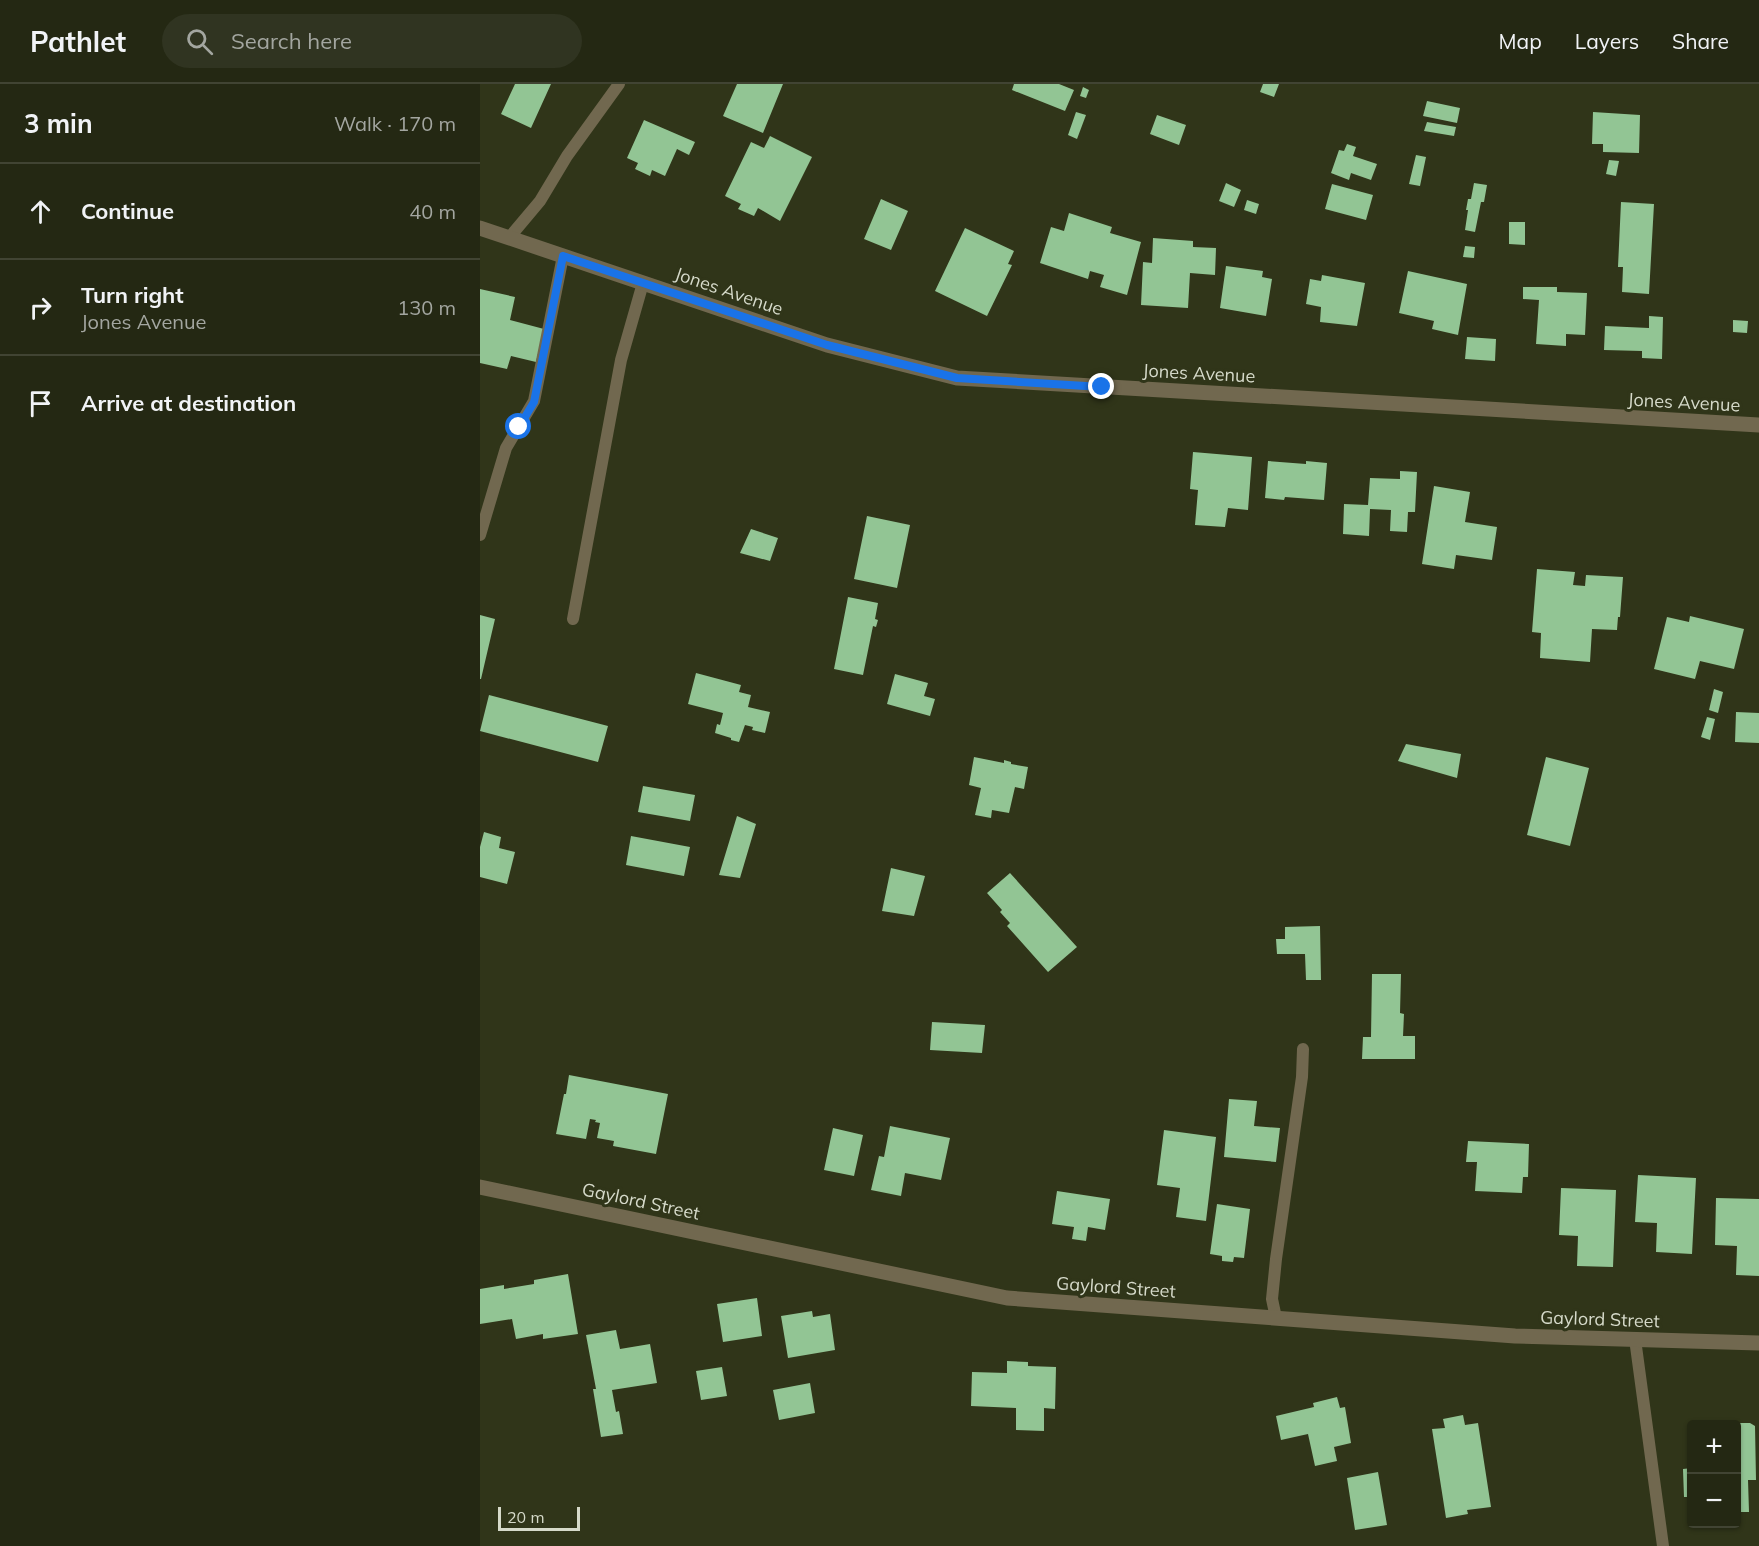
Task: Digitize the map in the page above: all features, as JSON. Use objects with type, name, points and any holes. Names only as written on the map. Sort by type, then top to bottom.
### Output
[{"type":"street","name":"Jones Avenue","points":[[480,228],[827,345],[957,378],[1759,425]]},
{"type":"street","name":"Gaylord Street","points":[[480,1187],[1007,1298],[1515,1336],[1759,1343]]},
{"type":"lane","points":[[509,238],[540,201],[567,156],[619,84]]},
{"type":"lane","points":[[480,535],[506,448],[534,402],[563,256]]},
{"type":"lane","points":[[573,619],[621,360],[643,283]]},
{"type":"lane","points":[[1276,1318],[1272,1299],[1276,1259],[1302,1077],[1303,1049]]},
{"type":"lane","points":[[1635,1339],[1663,1546]]},
{"type":"building","points":[[515,84],[551,84],[531,128],[501,114]]},
{"type":"building","points":[[737,84],[783,84],[763,133],[723,116]]},
{"type":"building","points":[[1014,84],[1059,84],[1074,90],[1065,111],[1012,90]]},
{"type":"building","points":[[1263,84],[1279,84],[1274,97],[1260,92]]},
{"type":"building","points":[[1083,87],[1089,90],[1086,98],[1080,96]]},
{"type":"building","points":[[1427,101],[1460,108],[1457,123],[1423,116]]},
{"type":"building","points":[[1076,112],[1086,115],[1077,139],[1068,135]]},
{"type":"building","points":[[1593,112],[1640,115],[1639,153],[1603,152],[1603,144],[1592,144]]},
{"type":"building","points":[[1157,115],[1186,125],[1179,145],[1150,134]]},
{"type":"building","points":[[644,120],[695,142],[689,155],[677,149],[665,176],[652,170],[650,176],[635,169],[638,163],[627,158]]},
{"type":"building","points":[[1427,122],[1456,127],[1454,136],[1424,131]]},
{"type":"building","points":[[770,136],[812,157],[780,221],[758,208],[754,216],[738,209],[741,204],[725,196],[751,142],[764,148]]},
{"type":"building","points":[[1347,144],[1356,147],[1353,156],[1377,164],[1371,180],[1351,173],[1349,180],[1331,173],[1339,150],[1344,151]]},
{"type":"building","points":[[1416,155],[1426,157],[1420,186],[1409,184]]},
{"type":"building","points":[[1609,160],[1619,161],[1616,176],[1606,174]]},
{"type":"building","points":[[1226,183],[1241,190],[1234,207],[1219,201]]},
{"type":"building","points":[[1474,183],[1487,185],[1475,232],[1465,230],[1468,199],[1471,199]]},
{"type":"building","points":[[1332,184],[1373,195],[1366,220],[1325,209]]},
{"type":"building","points":[[881,199],[908,211],[891,250],[864,239]]},
{"type":"building","points":[[1247,200],[1259,204],[1256,214],[1244,210]]},
{"type":"building","points":[[1621,202],[1654,204],[1649,294],[1622,292],[1623,267],[1618,267]]},
{"type":"building","points":[[1069,213],[1112,227],[1110,233],[1141,242],[1127,295],[1100,287],[1104,275],[1090,271],[1088,279],[1040,263],[1051,227],[1064,231]]},
{"type":"building","points":[[1509,222],[1525,222],[1525,245],[1509,244]]},
{"type":"building","points":[[965,228],[1014,251],[1008,264],[1012,265],[987,316],[935,291]]},
{"type":"building","points":[[1153,238],[1193,241],[1193,247],[1216,248],[1215,275],[1190,273],[1188,308],[1141,305],[1143,262],[1152,263]]},
{"type":"building","points":[[1465,246],[1475,247],[1474,258],[1463,257]]},
{"type":"building","points":[[1226,266],[1263,271],[1262,277],[1272,279],[1266,316],[1220,308]]},
{"type":"building","points":[[1408,271],[1467,284],[1458,335],[1432,329],[1434,321],[1399,313]]},
{"type":"building","points":[[1322,275],[1365,283],[1357,326],[1320,322],[1321,307],[1306,304],[1310,279],[1321,281]]},
{"type":"building","points":[[1523,287],[1557,287],[1557,292],[1587,293],[1585,335],[1566,334],[1566,346],[1536,344],[1539,300],[1523,299]]},
{"type":"building","points":[[480,289],[515,297],[510,320],[544,329],[536,362],[511,356],[507,369],[480,363]]},
{"type":"building","points":[[1649,316],[1663,317],[1662,359],[1642,358],[1642,351],[1604,350],[1605,326],[1649,328]]},
{"type":"building","points":[[1733,320],[1748,321],[1747,333],[1733,332]]},
{"type":"building","points":[[1467,337],[1496,339],[1495,361],[1465,359]]},
{"type":"building","points":[[1193,452],[1252,457],[1248,510],[1228,508],[1225,527],[1195,525],[1198,490],[1190,489]]},
{"type":"building","points":[[1268,461],[1327,463],[1324,500],[1265,498]]},
{"type":"building","points":[[1400,471],[1417,472],[1415,512],[1408,512],[1407,532],[1390,531],[1391,510],[1370,509],[1369,536],[1343,534],[1344,504],[1368,505],[1370,478],[1400,479]]},
{"type":"building","points":[[1434,486],[1470,492],[1465,522],[1497,527],[1492,560],[1456,555],[1454,569],[1422,564]]},
{"type":"building","points":[[867,516],[910,525],[897,588],[854,579]]},
{"type":"building","points":[[751,529],[778,538],[770,561],[740,553]]},
{"type":"building","points":[[1537,569],[1575,572],[1573,585],[1585,586],[1586,575],[1623,577],[1617,630],[1592,629],[1590,662],[1540,658],[1541,633],[1532,632]]},
{"type":"building","points":[[848,597],[878,603],[875,619],[878,620],[876,627],[873,626],[863,675],[834,669]]},
{"type":"building","points":[[480,615],[495,619],[481,679],[480,679]]},
{"type":"building","points":[[1690,616],[1744,629],[1734,669],[1700,661],[1695,679],[1654,669],[1667,617],[1689,622]]},
{"type":"building","points":[[696,673],[741,685],[739,692],[751,695],[748,707],[770,712],[765,733],[752,730],[753,727],[745,725],[739,742],[715,733],[723,713],[688,704]]},
{"type":"building","points":[[895,674],[928,683],[924,696],[935,699],[930,716],[887,704]]},
{"type":"building","points":[[1714,689],[1723,692],[1718,713],[1709,710]]},
{"type":"building","points":[[489,695],[608,726],[598,762],[480,731]]},
{"type":"building","points":[[1736,712],[1759,713],[1759,743],[1735,742]]},
{"type":"building","points":[[1707,717],[1715,719],[1710,740],[1701,737]]},
{"type":"building","points":[[1406,744],[1461,754],[1457,778],[1398,761]]},
{"type":"building","points":[[974,757],[1004,763],[1004,760],[1011,764],[1028,767],[1024,789],[1015,787],[1009,813],[992,810],[991,818],[975,815],[981,788],[969,785]]},
{"type":"building","points":[[1546,757],[1589,768],[1570,846],[1527,835]]},
{"type":"building","points":[[643,786],[695,795],[690,821],[638,812]]},
{"type":"building","points":[[737,816],[756,824],[740,878],[719,875]]},
{"type":"building","points":[[484,832],[501,837],[499,848],[515,852],[507,884],[480,877],[480,847]]},
{"type":"building","points":[[631,836],[690,847],[684,876],[626,865]]},
{"type":"building","points":[[891,868],[925,876],[914,916],[882,911]]},
{"type":"building","points":[[1010,873],[1077,947],[1048,972],[1007,926],[1010,923],[987,893]]},
{"type":"building","points":[[1320,926],[1321,980],[1306,980],[1305,954],[1277,954],[1276,939],[1285,939],[1285,927]]},
{"type":"building","points":[[1372,974],[1401,974],[1400,1013],[1404,1014],[1403,1036],[1415,1036],[1415,1059],[1362,1059],[1363,1037],[1371,1037]]},
{"type":"building","points":[[932,1022],[985,1025],[982,1053],[930,1050]]},
{"type":"building","points":[[569,1075],[668,1094],[656,1154],[613,1146],[614,1141],[597,1138],[600,1123],[595,1122],[596,1120],[590,1119],[586,1139],[556,1134]]},
{"type":"building","points":[[1229,1099],[1257,1101],[1254,1126],[1280,1128],[1276,1162],[1224,1157]]},
{"type":"building","points":[[890,1126],[950,1138],[941,1180],[905,1173],[901,1196],[871,1190],[879,1156],[884,1157]]},
{"type":"building","points":[[833,1128],[863,1135],[854,1176],[824,1170]]},
{"type":"building","points":[[1164,1130],[1216,1137],[1206,1221],[1176,1217],[1180,1188],[1157,1185]]},
{"type":"building","points":[[1468,1141],[1529,1144],[1528,1177],[1523,1177],[1522,1193],[1475,1191],[1477,1162],[1466,1162]]},
{"type":"building","points":[[1638,1175],[1696,1178],[1692,1254],[1656,1252],[1657,1223],[1635,1222]]},
{"type":"building","points":[[1561,1188],[1616,1190],[1613,1267],[1577,1266],[1578,1236],[1559,1235]]},
{"type":"building","points":[[1057,1191],[1110,1199],[1105,1230],[1088,1227],[1086,1241],[1072,1239],[1074,1227],[1052,1224]]},
{"type":"building","points":[[1716,1198],[1759,1199],[1759,1276],[1736,1275],[1737,1246],[1715,1245]]},
{"type":"building","points":[[1217,1204],[1250,1209],[1244,1258],[1234,1257],[1233,1262],[1222,1261],[1222,1256],[1210,1254]]},
{"type":"building","points":[[568,1274],[578,1334],[543,1339],[543,1334],[516,1339],[512,1319],[480,1324],[480,1289],[504,1285],[504,1289],[534,1284],[534,1280]]},
{"type":"building","points":[[757,1298],[762,1336],[723,1342],[717,1304]]},
{"type":"building","points":[[812,1311],[813,1317],[830,1314],[835,1350],[788,1358],[781,1316]]},
{"type":"building","points":[[616,1330],[620,1349],[650,1344],[657,1383],[612,1390],[623,1434],[601,1437],[593,1389],[596,1389],[586,1335]]},
{"type":"building","points":[[1007,1361],[1028,1362],[1028,1366],[1056,1367],[1055,1409],[1044,1408],[1044,1431],[1016,1430],[1016,1408],[971,1406],[972,1372],[1007,1373]]},
{"type":"building","points":[[722,1367],[727,1396],[701,1400],[696,1371]]},
{"type":"building","points":[[810,1383],[815,1413],[779,1420],[773,1390]]},
{"type":"building","points":[[1337,1397],[1340,1408],[1345,1407],[1351,1443],[1334,1447],[1337,1461],[1315,1466],[1308,1434],[1281,1440],[1276,1416],[1314,1407],[1313,1403]]},
{"type":"building","points":[[1463,1415],[1465,1425],[1478,1423],[1491,1507],[1467,1510],[1468,1514],[1446,1518],[1432,1429],[1445,1428],[1443,1419]]},
{"type":"building","points":[[1741,1423],[1750,1423],[1755,1426],[1756,1480],[1748,1480],[1749,1512],[1741,1512]]},
{"type":"building","points":[[1683,1469],[1687,1469],[1687,1497],[1684,1497]]},
{"type":"building","points":[[1378,1472],[1387,1525],[1355,1530],[1347,1478]]},
{"type":"route","points":[[519,427],[534,402],[563,256],[827,345],[957,378],[1102,387]]}]
